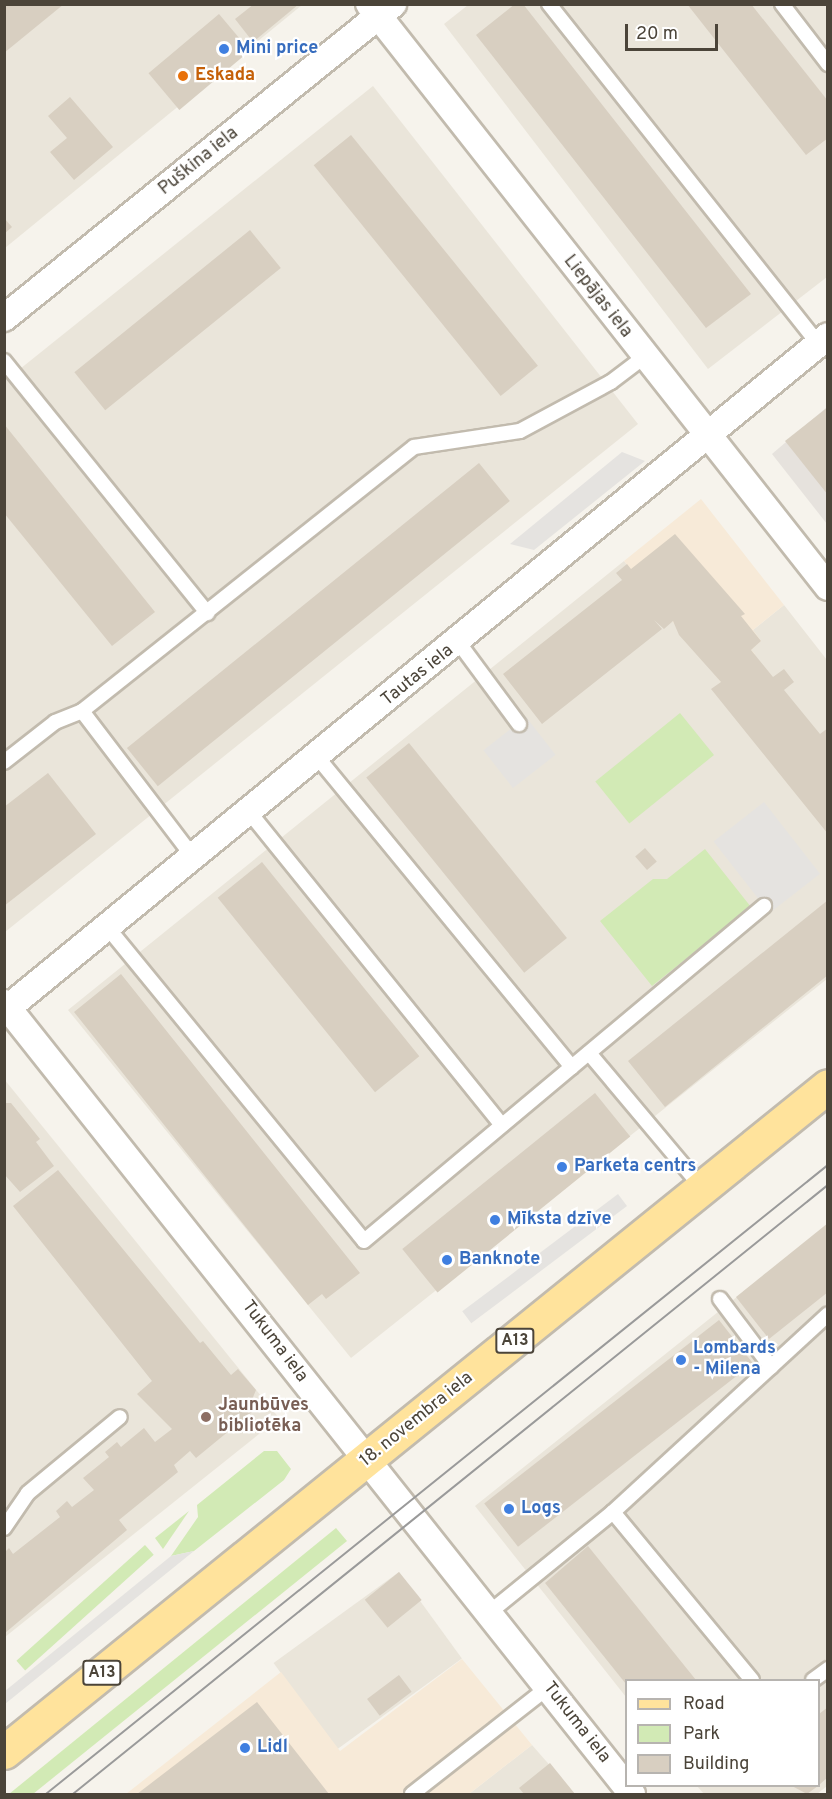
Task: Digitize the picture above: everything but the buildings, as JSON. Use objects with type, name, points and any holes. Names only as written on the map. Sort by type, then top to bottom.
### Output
[{"type":"main road","name":"18. novembra iela","points":[[4,1752],[828,1086]]},
{"type":"street","name":"Puškina iela","points":[[4,318],[380,8]]},
{"type":"street","name":"Liepājas iela","points":[[380,8],[644,357],[828,586]]},
{"type":"street","name":"Tautas iela","points":[[6,1007],[108,928],[459,643],[823,340]]},
{"type":"street","name":"Tukuma iela","points":[[6,1007],[366,1460],[490,1612],[625,1785]]},
{"type":"lane","points":[[549,4],[823,340]]},
{"type":"lane","points":[[782,4],[828,64]]},
{"type":"lane","points":[[4,762],[55,722],[82,711],[414,447],[520,431],[611,382],[644,357]]},
{"type":"lane","points":[[4,361],[207,613]]},
{"type":"lane","points":[[459,643],[519,724]]},
{"type":"lane","points":[[82,711],[194,858]]},
{"type":"lane","points":[[318,758],[572,1067]]},
{"type":"lane","points":[[250,813],[502,1125]]},
{"type":"lane","points":[[108,928],[364,1241],[764,906]]},
{"type":"lane","points":[[589,1053],[703,1189]]},
{"type":"lane","points":[[720,1299],[771,1367]]},
{"type":"lane","points":[[490,1612],[613,1512],[828,1314]]},
{"type":"lane","points":[[4,1528],[28,1493],[120,1417]]},
{"type":"lane","points":[[613,1512],[751,1679]]},
{"type":"lane","points":[[814,1679],[828,1669]]},
{"type":"lane","points":[[412,1794],[547,1688]]},
{"type":"shaded area","points":[[5,4],[302,5],[5,248]]},
{"type":"shaded area","points":[[468,5],[827,5],[827,277],[708,369],[444,24]]},
{"type":"shaded area","points":[[373,86],[638,424],[5,932],[5,381]]},
{"type":"shaded area","points":[[827,407],[827,524],[772,454]]},
{"type":"shaded area","points":[[622,452],[645,461],[534,550],[510,544]]},
{"type":"shaded area","points":[[701,499],[784,605],[753,630],[761,641],[751,650],[755,654],[721,682],[624,561]]},
{"type":"shaded area","points":[[624,561],[673,621],[751,650],[753,630],[784,605],[827,660],[827,979],[351,1358],[68,1010]]},
{"type":"shaded area","points":[[526,717],[556,755],[513,788],[483,750]]},
{"type":"shaded area","points":[[764,802],[820,874],[770,913],[714,841]]},
{"type":"shaded area","points":[[4,1079],[279,1418],[5,1637],[4,1637]]},
{"type":"shaded area","points":[[618,1194],[627,1206],[471,1323],[462,1311]]},
{"type":"shaded area","points":[[827,1225],[827,1786],[817,1794],[704,1794],[698,1787],[820,1787],[820,1679],[625,1679],[625,1696],[475,1506]]},
{"type":"shaded area","points":[[194,1551],[5,1704],[5,1691],[171,1556]]},
{"type":"shaded area","points":[[399,1572],[462,1659],[336,1750],[274,1663]]},
{"type":"shaded area","points":[[462,1659],[532,1745],[469,1794],[126,1794],[281,1672],[340,1751]]},
{"type":"shaded area","points":[[532,1745],[575,1794],[469,1794]]},
{"type":"green space","points":[[680,713],[714,755],[629,824],[595,782]]},
{"type":"green space","points":[[705,849],[751,907],[652,986],[600,921],[653,879],[667,879]]},
{"type":"green space","points":[[264,1451],[277,1451],[291,1469],[284,1480],[194,1551],[171,1556],[198,1517],[197,1505]]},
{"type":"green space","points":[[189,1511],[163,1549],[155,1538]]},
{"type":"green space","points":[[336,1528],[347,1541],[33,1794],[9,1794]]},
{"type":"green space","points":[[145,1545],[154,1555],[25,1670],[16,1661]]},
{"type":"tram line","points":[[46,1794],[828,1165]]},
{"type":"tram line","points":[[73,1794],[828,1185]]},
{"type":"place","name":"Mini price","points":[[224,49]]},
{"type":"place","name":"Eskada","points":[[183,76]]},
{"type":"place","name":"Parketa centrs","points":[[562,1167]]},
{"type":"place","name":"Mīksta dzīve","points":[[495,1220]]},
{"type":"place","name":"Banknote","points":[[447,1260]]},
{"type":"place","name":"Lombards - Milena","points":[[681,1360]]},
{"type":"place","name":"Jaunbūves bibliotēka","points":[[206,1417]]},
{"type":"place","name":"Logs","points":[[509,1509]]},
{"type":"place","name":"Lidl","points":[[245,1748]]}]
